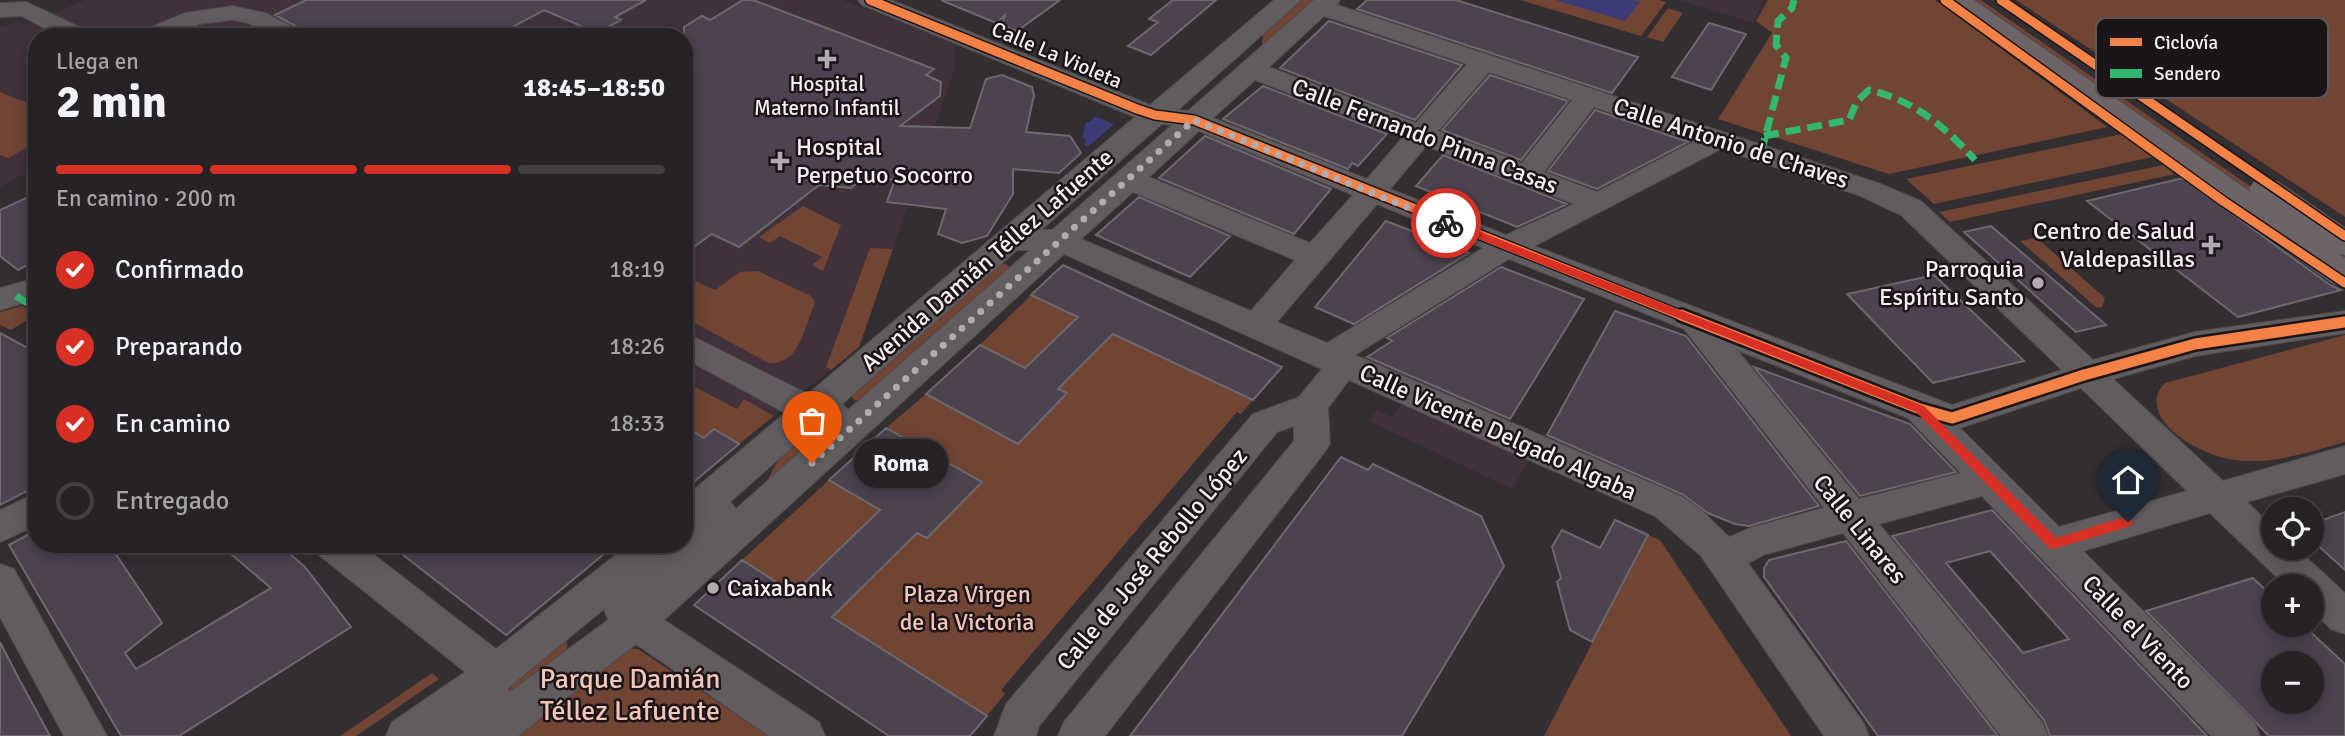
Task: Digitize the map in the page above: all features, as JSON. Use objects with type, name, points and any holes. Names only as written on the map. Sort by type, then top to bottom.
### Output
[{"type":"main road","points":[[1956,0],[2345,275]]},
{"type":"main road","points":[[1994,0],[2096,71]]},
{"type":"main road","points":[[2135,98],[2345,244]]},
{"type":"street","name":"Avenida Damián Téllez Lafuente","points":[[693,512],[1289,0]]},
{"type":"street","name":"Calle La Violeta","points":[[883,2],[1154,115],[1194,120],[1939,421]]},
{"type":"street","points":[[0,10],[32,3],[67,28]]},
{"type":"street","points":[[0,20],[32,3]]},
{"type":"street","name":"Avenida Damián Téllez Lafuente","points":[[485,736],[634,623],[1324,4]]},
{"type":"street","name":"Calle Antonio de Chaves","points":[[1324,4],[1484,61],[1868,189],[1911,208],[2084,375],[2297,574]]},
{"type":"street","points":[[172,28],[199,18],[230,13],[252,16],[276,28]]},
{"type":"street","points":[[1194,120],[1186,113],[1188,105],[1255,44],[1256,28]]},
{"type":"street","points":[[1256,326],[1484,61]]},
{"type":"street","name":"Calle Fernando Pinna Casas","points":[[1251,69],[1599,203]]},
{"type":"street","points":[[1527,176],[1589,96]]},
{"type":"street","points":[[1009,241],[1065,235],[1070,216],[1077,206],[1160,133],[1160,124],[1154,115]]},
{"type":"street","name":"Calle de José Rebollo López","points":[[1018,735],[1021,717],[1265,423],[1303,416],[1337,362],[1343,347],[1507,247],[1599,203],[1720,139]]},
{"type":"street","points":[[1128,179],[1314,257]]},
{"type":"street","name":"Calle Vicente Delgado Algaba","points":[[1065,235],[1256,326],[1668,506],[1703,533],[1848,736]]},
{"type":"street","name":"Calle Linares","points":[[1695,321],[2027,736]]},
{"type":"street","points":[[1939,421],[2084,375],[2195,344],[2345,322]]},
{"type":"street","points":[[693,348],[812,412],[841,414],[870,411]]},
{"type":"street","name":"Calle de José Rebollo López","points":[[1079,736],[1312,444],[1303,416]]},
{"type":"street","name":"Calle el Viento","points":[[1939,421],[1990,480],[2238,736]]},
{"type":"street","points":[[693,537],[747,489],[757,474],[760,456]]},
{"type":"street","points":[[2053,544],[2214,495],[2345,460]]},
{"type":"street","points":[[1723,559],[1753,542],[1990,480]]},
{"type":"street","points":[[0,527],[28,513]]},
{"type":"street","points":[[343,553],[479,659],[493,676],[489,702],[452,736]]},
{"type":"street","points":[[407,736],[493,676],[637,553]]},
{"type":"street","points":[[675,553],[629,594],[622,605],[623,610],[634,623],[804,736]]},
{"type":"street","points":[[0,580],[86,736]]},
{"type":"street","name":"Calle Antonio de Chaves","points":[[2324,598],[2345,617]]},
{"type":"shaded area","points":[[85,0],[843,0],[955,44],[954,71],[859,347],[739,444],[714,429],[704,438],[693,431],[693,28],[28,28],[28,172],[0,187],[0,27],[19,22],[25,25]]},
{"type":"shaded area","points":[[1555,0],[1633,0],[1640,2],[1625,21]]},
{"type":"shaded area","points":[[1679,0],[1764,0],[1753,23]]},
{"type":"shaded area","points":[[1095,116],[1114,124],[1088,147],[1084,145],[1086,139],[1082,138],[1086,122],[1090,122]]},
{"type":"shaded area","points":[[1402,403],[1529,461],[1512,489],[1369,421],[1377,410],[1392,417]]},
{"type":"green space","points":[[1301,0],[1317,0],[1265,45],[1262,44],[1263,33]]},
{"type":"green space","points":[[1520,0],[1658,0],[1666,2],[1641,36]]},
{"type":"green space","points":[[1768,0],[1935,0],[2107,127],[1889,174],[1718,119],[1772,33],[1756,21]]},
{"type":"green space","points":[[1967,0],[1981,0],[2096,80],[2096,91]]},
{"type":"green space","points":[[2016,0],[2345,0],[2345,217],[2165,98],[2328,98],[2328,18],[2096,18],[2096,53]]},
{"type":"green space","points":[[1668,8],[1683,13],[1663,42],[1647,37]]},
{"type":"green space","points":[[0,92],[28,103],[28,147],[8,158],[0,155]]},
{"type":"green space","points":[[2106,98],[2123,98],[2345,252],[2345,266]]},
{"type":"green space","points":[[2122,134],[2153,157],[1934,204],[1906,179]]},
{"type":"green space","points":[[2163,165],[2175,174],[1950,222],[1939,212]]},
{"type":"green space","points":[[803,206],[841,225],[823,271],[812,265],[822,257],[780,236],[770,243],[759,237]]},
{"type":"green space","points":[[2037,238],[2105,298],[2102,307],[2097,308],[2020,241]]},
{"type":"green space","points":[[870,248],[893,249],[859,347],[831,370],[826,367]]},
{"type":"green space","points":[[1001,262],[1013,268],[860,401],[854,400],[852,396],[855,390]]},
{"type":"green space","points":[[758,271],[811,296],[815,302],[794,352],[779,363],[768,363],[693,322],[693,280],[715,290],[740,272]]},
{"type":"green space","name":"Plaza Virgen de la Victoria","points":[[1031,295],[1253,400],[1241,414],[1237,412],[1001,690],[1005,694],[987,716],[742,560],[829,480],[927,538],[981,482],[886,428],[926,394],[1067,393],[980,345]]},
{"type":"green space","points":[[22,306],[28,309],[28,320],[11,330],[0,325],[0,312]]},
{"type":"green space","points":[[2345,335],[2345,442],[2271,460],[2235,460],[2216,456],[2187,442],[2168,427],[2159,413],[2157,395],[2165,383]]},
{"type":"green space","points":[[693,386],[737,409],[744,399],[774,416],[739,444],[714,429],[704,438],[693,431]]},
{"type":"green space","points":[[817,431],[820,434],[767,484],[769,476],[793,442],[809,432]]},
{"type":"green space","points":[[1648,535],[1660,540],[1791,736],[1544,736]]},
{"type":"green space","points":[[566,636],[568,656],[512,692],[507,685]]},
{"type":"green space","name":"Parque Damián Téllez Lafuente","points":[[625,648],[638,649],[769,736],[509,736]]},
{"type":"green space","points":[[432,673],[439,679],[356,736],[340,736]]},
{"type":"building","points":[[306,0],[646,0],[615,17],[621,20],[606,28],[585,28],[544,10],[511,28],[299,28],[275,15]]},
{"type":"building","points":[[743,0],[753,0],[934,69],[926,75],[941,82],[940,96],[900,126],[970,128],[986,79],[1002,75],[1032,87],[1034,95],[1026,132],[1070,136],[1081,153],[1059,173],[1013,169],[1013,194],[987,236],[962,243],[938,234],[946,209],[887,202],[895,179],[857,183],[851,188],[819,185],[739,247],[712,234],[693,248],[693,28],[684,27],[702,16],[710,20]]},
{"type":"building","points":[[941,0],[1060,0],[1017,31],[1002,25],[1005,15],[996,23]]},
{"type":"building","points":[[1173,0],[1216,0],[1151,55],[1128,46],[1158,22],[1149,19]]},
{"type":"building","points":[[1367,0],[1456,0],[1638,57],[1612,93],[1357,9]]},
{"type":"building","points":[[1329,21],[1462,65],[1415,120],[1280,68]]},
{"type":"building","points":[[1709,23],[1746,34],[1711,90],[1672,77]]},
{"type":"building","points":[[1490,75],[1568,101],[1521,160],[1442,130]]},
{"type":"building","points":[[1263,86],[1387,134],[1358,166],[1352,163],[1348,169],[1223,119]]},
{"type":"building","points":[[1595,110],[1688,142],[1597,189],[1548,171]]},
{"type":"building","points":[[1205,136],[1331,189],[1294,234],[1159,178]]},
{"type":"building","points":[[1443,155],[1567,204],[1517,227],[1416,186]]},
{"type":"building","name":"Centro de Salud Valdepasillas","points":[[2183,178],[2330,285],[2341,290],[2238,317],[2087,201]]},
{"type":"building","points":[[28,197],[28,265],[18,270],[0,256],[0,210]]},
{"type":"building","points":[[1139,197],[1230,236],[1190,277],[1096,235]]},
{"type":"building","points":[[1386,221],[1469,253],[1354,324],[1315,307]]},
{"type":"building","name":"Parroquia Espíritu Santo","points":[[1991,226],[2106,325],[2076,332],[1964,232]]},
{"type":"building","points":[[1063,265],[1282,367],[1253,400],[1113,334],[1058,389],[1067,393],[1018,444],[926,394],[980,345],[1025,368],[1078,317],[1031,295]]},
{"type":"building","points":[[1501,267],[1584,299],[1510,419],[1367,357],[1392,341],[1387,338]]},
{"type":"building","points":[[1934,275],[2024,361],[1933,383],[1847,294]]},
{"type":"building","points":[[1615,311],[1686,336],[1819,506],[1749,526],[1735,524],[1708,513],[1682,494],[1547,435]]},
{"type":"building","points":[[0,333],[28,348],[28,491],[0,505]]},
{"type":"building","points":[[1754,367],[1910,424],[1956,472],[1860,496]]},
{"type":"building","points":[[886,428],[982,482],[927,538],[917,533],[832,617],[987,716],[970,736],[889,736],[694,605],[742,560],[794,593],[880,510],[829,480]]},
{"type":"building","points":[[714,429],[739,444],[693,482],[693,431],[704,438]]},
{"type":"building","points":[[1341,457],[1368,470],[1373,464],[1481,516],[1504,566],[1402,736],[1130,736]]},
{"type":"building","points":[[1992,510],[2207,736],[2050,736],[2044,720],[1892,536]],"holes":[[[1990,551],[2069,639],[2023,653],[1946,563]]]},
{"type":"building","points":[[2345,512],[2345,570],[2324,551],[2324,520]]},
{"type":"building","points":[[1615,520],[1648,535],[1592,642],[1570,630],[1557,582],[1561,578],[1552,547],[1562,530],[1600,548]]},
{"type":"building","points":[[28,535],[28,553],[115,553],[162,623],[125,653],[136,669],[271,588],[230,553],[289,553],[305,567],[351,627],[179,736],[121,736],[9,545]]},
{"type":"building","points":[[1846,541],[1998,736],[1878,736],[1764,577],[1764,568],[1769,560]]},
{"type":"building","points":[[401,553],[604,554],[506,635]]},
{"type":"building","points":[[2253,578],[2261,586],[2261,637],[2316,637],[2345,664],[2345,736],[2269,736],[2146,611]]},
{"type":"building","points":[[0,642],[18,677],[50,736],[0,736]]},
{"type":"marked path","points":[[1761,153],[1786,58],[1776,45],[1778,21],[1792,8],[1794,0]]},
{"type":"marked path","points":[[1764,136],[1849,120],[1857,101],[1869,90],[1916,106],[1940,124],[1975,160]]},
{"type":"marked path","points":[[16,296],[28,303]]},
{"type":"cycle path","points":[[870,0],[1137,109],[1155,115],[1194,120],[1507,247],[1920,409],[1952,418],[2084,375],[2195,344],[2345,322]]},
{"type":"cycle path","points":[[1945,0],[2223,201],[2345,283]]},
{"type":"cycle path","points":[[2001,0],[2096,65]]},
{"type":"cycle path","points":[[2144,98],[2345,236]]},
{"type":"way so far","points":[[812,463],[1194,120],[1446,223]]},
{"type":"place","name":"Hospital Materno Infantil","points":[[827,59]]},
{"type":"place","name":"Hospital Perpetuo Socorro","points":[[780,161]]},
{"type":"place","name":"Centro de Salud Valdepasillas","points":[[2211,245]]},
{"type":"place","name":"Parroquia Espíritu Santo","points":[[2038,283]]},
{"type":"place","name":"Roma","points":[[812,463]]},
{"type":"place","name":"Caixabank","points":[[713,588]]},
{"type":"route","points":[[1446,223],[1920,409],[2053,544],[2128,522]]}]
